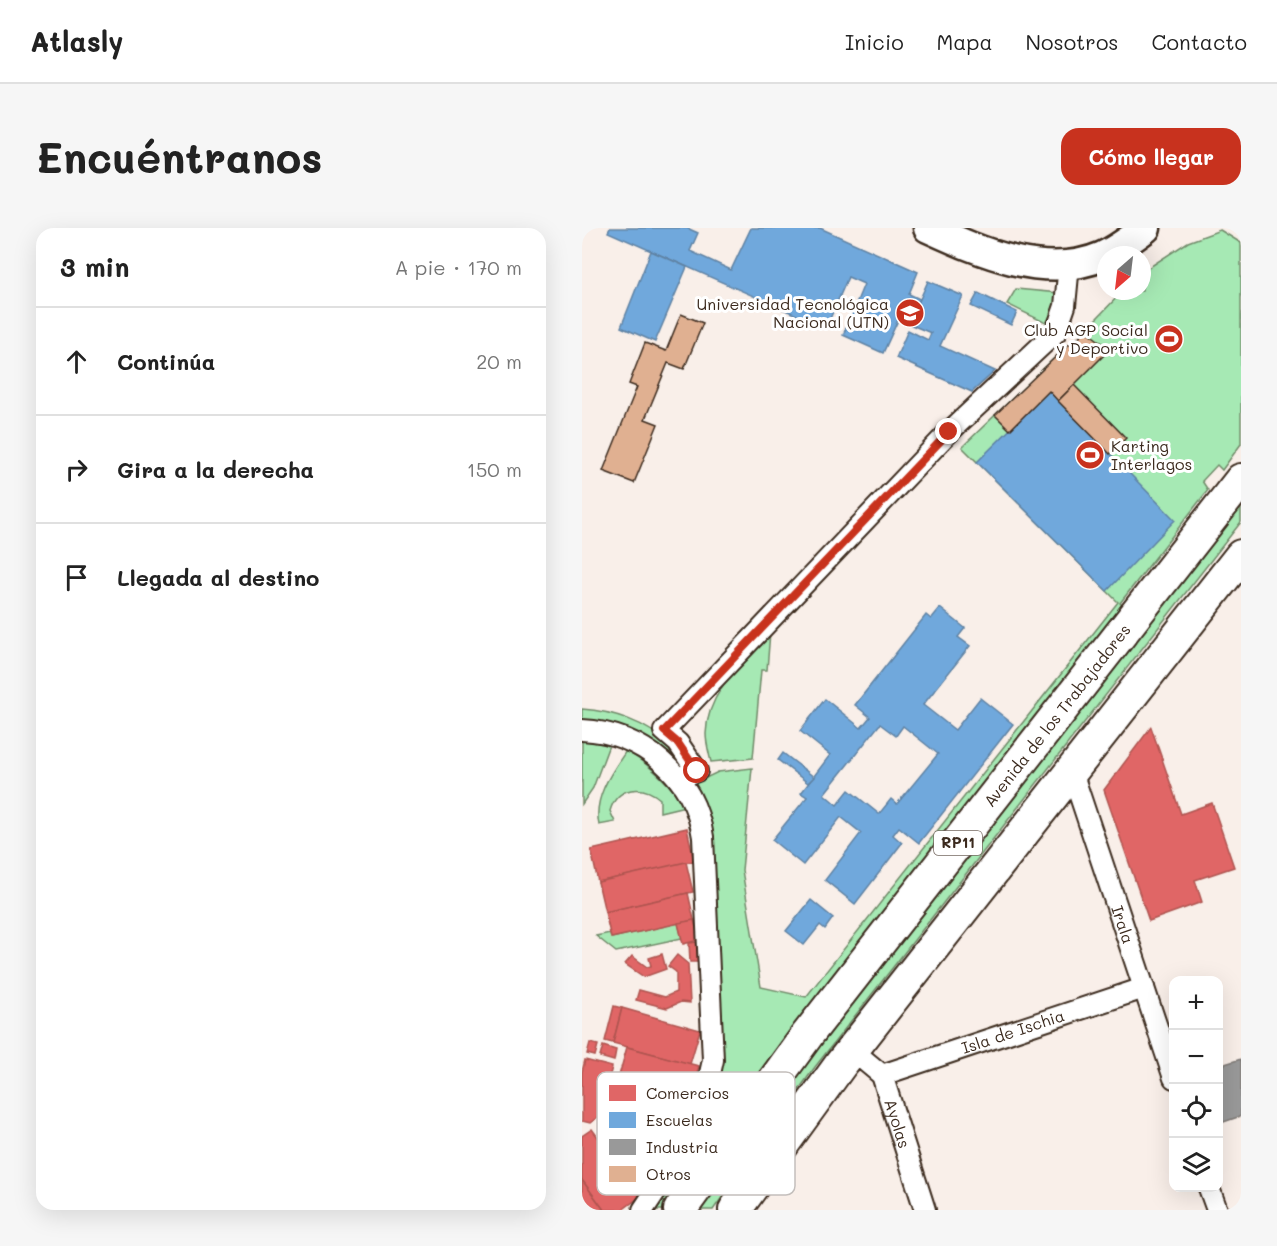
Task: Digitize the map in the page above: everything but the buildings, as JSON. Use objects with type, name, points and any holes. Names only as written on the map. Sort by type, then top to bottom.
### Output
[{"type":"main road","points":[[928,228],[992,255],[1046,265],[1069,264],[1103,256],[1146,228]]},
{"type":"main road","name":"Avenida de los Trabajadores","points":[[780,1072],[1241,480]]},
{"type":"main road","name":"RP11","points":[[795,1128],[852,1050],[1241,556]]},
{"type":"main road","name":"Avenida de los Trabajadores","points":[[680,1210],[691,1195]]},
{"type":"main road","name":"RP11","points":[[735,1210],[746,1195]]},
{"type":"street","points":[[678,778],[697,771],[678,743],[664,731],[949,432],[1056,332],[1065,306],[1069,264]]},
{"type":"street","points":[[582,730],[603,732],[637,744],[664,764],[678,778],[697,810],[703,837],[713,1060],[710,1072]]},
{"type":"street","name":"Irala","points":[[1071,770],[1169,1066]]},
{"type":"street","name":"Isla de Ischia","points":[[882,1075],[1144,988]]},
{"type":"street","points":[[852,1050],[882,1075]]},
{"type":"street","name":"Ayolas","points":[[882,1075],[925,1210]]},
{"type":"street","points":[[1210,1192],[1217,1210]]},
{"type":"street","points":[[643,1210],[653,1195]]},
{"type":"green space","points":[[1220,230],[1241,243],[1241,444],[1222,470],[1217,465],[1202,481],[1208,490],[1120,603],[1124,607],[770,1072],[721,1072],[713,839],[709,821],[693,784],[718,772],[752,768],[742,870],[761,987],[806,997],[1118,602],[962,447],[1069,344],[1071,345],[1114,300],[1151,300],[1151,266],[1188,242]]},
{"type":"green space","points":[[1016,289],[1059,293],[1046,323],[1007,304]]},
{"type":"green space","points":[[1241,501],[1241,522],[795,1095],[795,1074]]},
{"type":"green space","points":[[770,632],[767,670],[761,670],[753,758],[711,762],[706,734],[713,704],[729,678]]},
{"type":"green space","points":[[582,709],[617,715],[640,724],[660,737],[671,748],[685,769],[681,770],[582,721]]},
{"type":"green space","points":[[582,740],[609,745],[593,788],[582,804]]},
{"type":"green space","points":[[626,751],[659,775],[685,806],[660,812],[660,799],[646,791],[631,790],[618,796],[613,803],[610,811],[615,822],[599,825],[601,796],[609,777]]},
{"type":"green space","points":[[678,923],[682,938],[616,952],[596,936],[610,933],[612,938]]},
{"type":"green space","points":[[664,1195],[676,1195],[665,1210],[653,1210]]},
{"type":"green space","points":[[708,1195],[724,1195],[713,1210],[697,1210]]},
{"type":"place","name":"Universidad Tecnológica Nacional (UTN)","points":[[910,313]]},
{"type":"place","name":"Club AGP Social y Deportivo","points":[[1169,339]]},
{"type":"place","name":"Karting Interlagos","points":[[1090,455]]},
{"type":"route","points":[[697,771],[678,743],[664,731],[949,432]]}]
